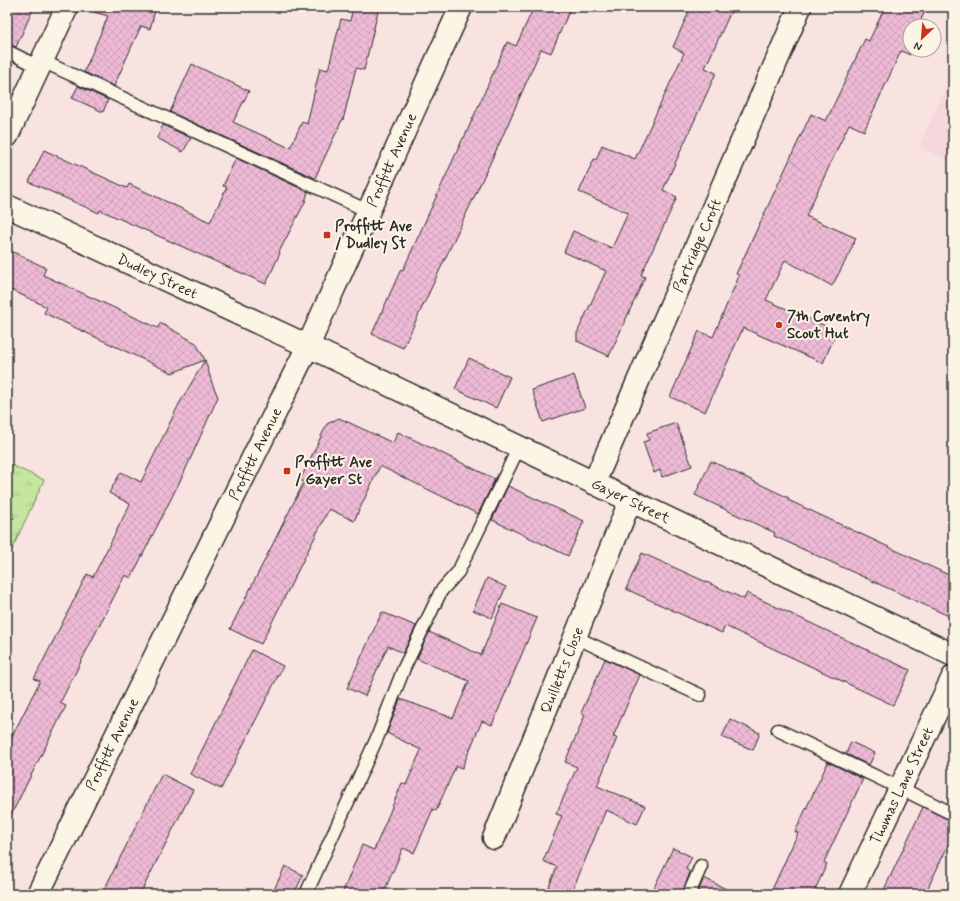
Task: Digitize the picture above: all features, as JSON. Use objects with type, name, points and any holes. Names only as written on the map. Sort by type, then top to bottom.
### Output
[{"type":"street","points":[[7,136],[67,7]]},
{"type":"street","name":"Proffitt Avenue","points":[[38,894],[308,346],[461,7]]},
{"type":"street","name":"Partridge Croft","points":[[594,483],[800,7]]},
{"type":"street","name":"Dudley Street","points":[[7,206],[308,346]]},
{"type":"street","name":"Gayer Street","points":[[308,346],[953,655]]},
{"type":"street","name":"Quilletts Close","points":[[494,838],[630,501]]},
{"type":"street","name":"Thomas Lane Street","points":[[850,894],[953,677]]},
{"type":"lane","points":[[7,51],[41,64],[368,211]]},
{"type":"lane","points":[[306,894],[377,738],[404,668],[441,591],[458,572],[519,447]]},
{"type":"lane","points":[[575,637],[700,694]]},
{"type":"lane","points":[[778,730],[953,814]]},
{"type":"lane","points":[[689,894],[701,866]]},
{"type":"path","points":[[7,482],[13,518],[7,526]]},
{"type":"shaded area","points":[[953,71],[953,162],[919,147]]},
{"type":"green space","points":[[7,463],[44,480],[7,560]]},
{"type":"building","points":[[7,7],[34,7],[16,47],[7,44]]},
{"type":"building","points":[[95,7],[156,7],[150,29],[141,26],[114,86],[84,72],[108,16],[94,12]]},
{"type":"building","points":[[353,7],[379,7],[364,70],[356,68],[343,120],[315,178],[170,112],[192,64],[249,91],[233,122],[290,148],[302,122],[307,124],[320,68],[328,70],[341,19],[350,21]]},
{"type":"building","points":[[534,7],[571,7],[551,53],[541,49],[500,142],[403,348],[372,334],[401,269],[403,270],[507,42],[516,46]]},
{"type":"building","points":[[691,7],[733,7],[705,68],[716,73],[663,190],[677,197],[641,275],[645,277],[609,356],[577,341],[577,333],[606,271],[564,252],[573,231],[612,248],[628,213],[579,192],[594,159],[596,160],[602,145],[635,159],[684,53],[673,47]]},
{"type":"building","points":[[885,7],[927,7],[922,18],[902,18],[902,51],[864,131],[849,124],[806,216],[856,238],[832,286],[785,260],[766,300],[837,331],[823,363],[743,328],[705,412],[670,397],[699,331],[713,337],[739,276],[736,274],[811,114],[826,121],[865,39],[869,41]]},
{"type":"building","points":[[78,86],[108,100],[103,112],[72,98]]},
{"type":"building","points":[[163,125],[191,138],[183,152],[157,138]]},
{"type":"building","points":[[44,150],[127,188],[129,184],[210,222],[227,187],[223,186],[236,158],[308,192],[305,202],[279,252],[280,253],[266,284],[100,210],[99,213],[29,182]]},
{"type":"building","points":[[7,249],[46,268],[43,275],[158,328],[160,323],[196,343],[205,360],[172,373],[44,313],[47,307],[7,288]]},
{"type":"building","points":[[469,358],[510,377],[496,408],[455,389]]},
{"type":"building","points":[[205,360],[218,397],[184,473],[131,578],[125,575],[60,703],[66,706],[7,823],[7,746],[40,681],[34,679],[87,574],[93,577],[130,504],[109,493],[121,472],[141,482],[179,404]]},
{"type":"building","points":[[574,375],[585,408],[543,422],[532,390]]},
{"type":"building","points":[[339,418],[393,443],[398,432],[495,479],[478,514],[380,466],[354,521],[329,509],[261,644],[230,629],[304,482],[300,480],[327,424]]},
{"type":"building","points":[[676,423],[692,466],[662,477],[660,470],[654,473],[643,442],[649,440],[647,433]]},
{"type":"building","points":[[711,461],[789,498],[788,500],[953,577],[953,618],[774,536],[775,533],[695,495]]},
{"type":"building","points":[[508,486],[584,521],[568,556],[492,520]]},
{"type":"building","points":[[642,553],[744,599],[747,593],[910,670],[893,705],[725,626],[722,633],[626,589]]},
{"type":"building","points":[[487,578],[506,587],[492,618],[473,610]]},
{"type":"building","points":[[502,604],[537,618],[492,725],[482,721],[462,768],[456,766],[436,811],[433,809],[414,853],[403,848],[383,894],[342,894],[362,845],[374,850],[402,783],[406,785],[421,750],[387,733],[400,699],[453,718],[469,681],[417,659],[429,632],[481,655]]},
{"type":"building","points":[[382,612],[416,626],[403,653],[388,646],[365,696],[347,688]]},
{"type":"building","points":[[252,650],[283,666],[221,789],[190,774]]},
{"type":"building","points":[[605,659],[640,675],[613,737],[617,738],[597,786],[645,806],[637,824],[606,810],[571,894],[546,894],[557,867],[543,861],[562,816],[556,814],[577,767],[565,762],[585,715],[581,713]]},
{"type":"building","points":[[730,719],[760,733],[753,750],[722,737]]},
{"type":"building","points":[[851,742],[875,753],[869,765],[846,754]]},
{"type":"building","points":[[828,762],[863,779],[824,862],[827,864],[813,894],[770,894],[798,833],[795,832]]},
{"type":"building","points":[[162,774],[193,790],[140,894],[102,894]]},
{"type":"building","points":[[923,807],[953,822],[953,835],[925,894],[882,894]]},
{"type":"building","points":[[673,848],[692,857],[686,869],[690,872],[682,894],[651,894]]},
{"type":"building","points":[[285,866],[303,875],[294,894],[272,894]]},
{"type":"building","points":[[704,878],[736,894],[697,894]]},
{"type":"place","name":"Proffitt Ave / Dudley St","points":[[327,235]]},
{"type":"place","name":"7th Coventry Scout Hut","points":[[779,325]]},
{"type":"place","name":"Proffitt Ave / Gayer St","points":[[287,471]]}]
